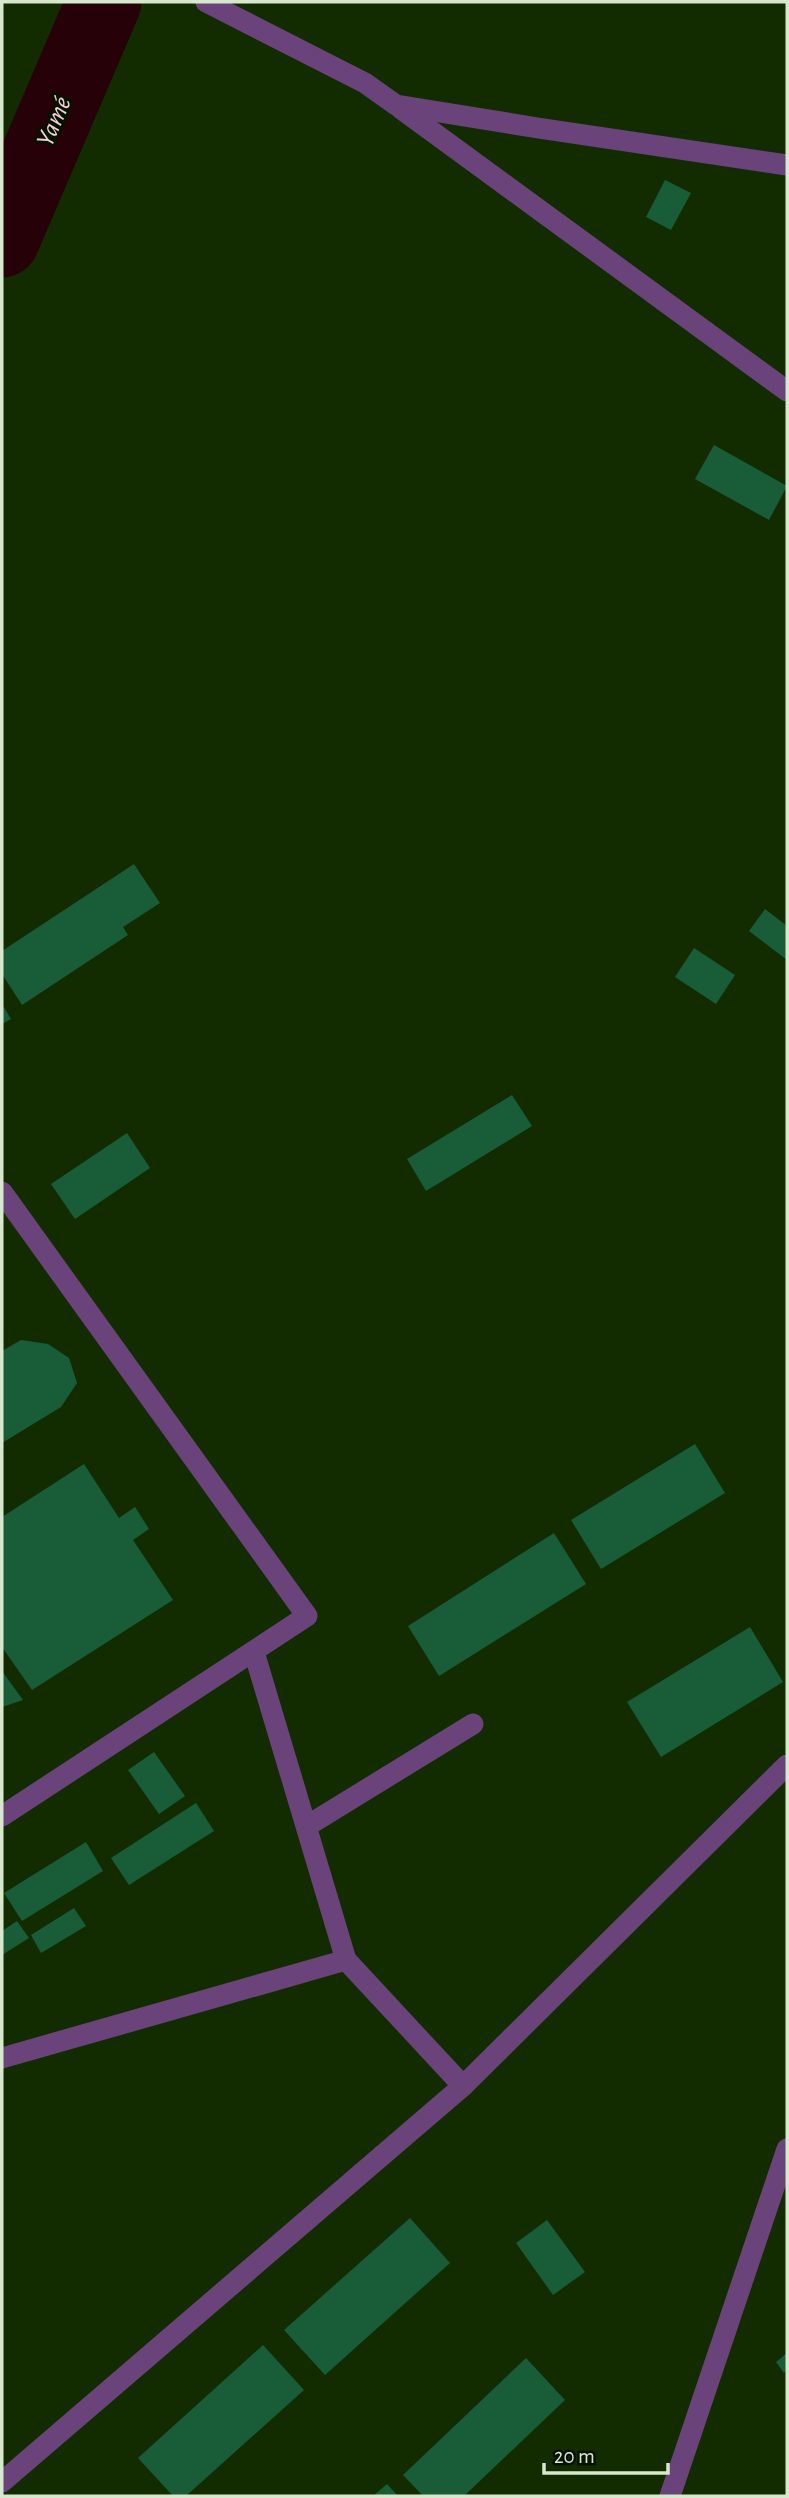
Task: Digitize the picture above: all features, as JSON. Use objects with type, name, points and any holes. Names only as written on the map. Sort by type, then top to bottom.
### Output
[{"type":"street","points":[[206,2],[365,83],[787,391]]},
{"type":"street","points":[[396,105],[787,165]]},
{"type":"street","points":[[2,1192],[307,1616],[2,1815]]},
{"type":"street","points":[[254,1652],[346,1960],[463,2086]]},
{"type":"street","points":[[307,1826],[473,1724]]},
{"type":"street","points":[[2,2482],[463,2086],[787,1765]]},
{"type":"street","points":[[2,2059],[346,1960]]},
{"type":"street","points":[[670,2496],[787,2149]]},
{"type":"building","points":[[665,180],[691,193],[671,230],[646,217]]},
{"type":"building","points":[[714,445],[787,486],[769,520],[695,479]]},
{"type":"building","points":[[134,864],[160,903],[123,927],[128,935],[22,1005],[2,974],[2,951]]},
{"type":"building","points":[[765,909],[787,926],[787,960],[749,931]]},
{"type":"building","points":[[694,948],[735,975],[716,1004],[675,977]]},
{"type":"building","points":[[2,1004],[11,1019],[2,1024]]},
{"type":"building","points":[[512,1095],[532,1126],[426,1191],[407,1159]]},
{"type":"building","points":[[127,1133],[150,1168],[75,1219],[51,1184]]},
{"type":"building","points":[[21,1340],[48,1344],[69,1358],[77,1383],[61,1407],[2,1443],[2,1351]]},
{"type":"building","points":[[695,1444],[725,1493],[601,1569],[571,1520]]},
{"type":"building","points":[[84,1464],[119,1518],[135,1507],[149,1529],[133,1540],[173,1600],[32,1690],[2,1647],[2,1517]]},
{"type":"building","points":[[554,1533],[586,1584],[439,1676],[408,1626]]},
{"type":"building","points":[[750,1627],[783,1682],[661,1757],[627,1702]]},
{"type":"building","points":[[2,1671],[23,1700],[2,1707]]},
{"type":"building","points":[[154,1752],[185,1796],[159,1814],[128,1770]]},
{"type":"building","points":[[196,1803],[214,1831],[129,1885],[111,1858]]},
{"type":"building","points":[[86,1842],[103,1871],[22,1921],[4,1893]]},
{"type":"building","points":[[74,1908],[86,1926],[41,1953],[31,1935]]},
{"type":"building","points":[[17,1921],[29,1938],[2,1955],[2,1931]]},
{"type":"building","points":[[410,2218],[450,2263],[325,2375],[284,2330]]},
{"type":"building","points":[[547,2220],[585,2272],[553,2295],[516,2243]]},
{"type":"building","points":[[263,2345],[304,2390],[186,2496],[173,2496],[138,2458]]},
{"type":"building","points":[[787,2353],[787,2370],[784,2373],[776,2362]]},
{"type":"building","points":[[526,2358],[565,2400],[464,2496],[423,2496],[403,2475]]},
{"type":"building","points":[[387,2484],[398,2496],[373,2496]]},
{"type":"waterway","name":"Yamé","points":[[2,240],[104,2]]}]
